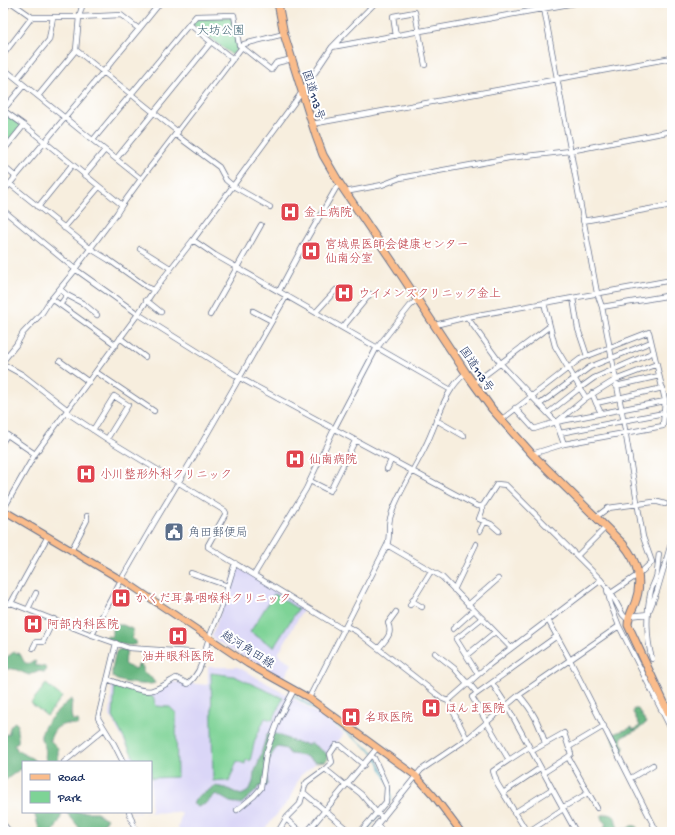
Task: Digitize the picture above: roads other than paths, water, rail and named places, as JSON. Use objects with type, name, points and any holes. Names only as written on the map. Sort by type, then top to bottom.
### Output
[{"type":"highway","name":"国道113号","points":[[278,3],[284,34],[321,151],[345,192],[418,299],[473,384],[501,420],[532,454],[630,552],[639,574],[638,592],[629,618]]},
{"type":"highway","points":[[629,618],[629,628],[672,720]]},
{"type":"main road","name":"越河角田線","points":[[3,510],[126,582],[248,664],[309,698],[416,776],[434,796],[461,832]]},
{"type":"street","points":[[3,11],[11,3],[32,17],[121,15],[139,30]]},
{"type":"street","points":[[38,96],[76,50],[79,17],[83,3]]},
{"type":"street","points":[[3,192],[160,3]]},
{"type":"street","points":[[3,510],[35,454],[116,345],[146,300],[233,186],[302,92],[332,47],[375,3]]},
{"type":"street","points":[[543,3],[597,294],[602,307],[624,421],[643,536],[652,562],[639,574],[611,593]]},
{"type":"street","points":[[332,47],[574,3]]},
{"type":"street","points":[[396,36],[393,16],[415,12],[425,65]]},
{"type":"street","points":[[93,140],[196,16],[234,15],[239,45],[272,70],[276,63],[292,59]]},
{"type":"street","points":[[3,55],[32,17]]},
{"type":"street","points":[[17,79],[49,40],[53,17]]},
{"type":"street","points":[[189,24],[233,59]]},
{"type":"street","points":[[284,34],[244,44],[141,179],[118,213],[61,290],[23,333],[3,362],[23,375],[93,430],[225,511],[226,513],[208,547],[345,628],[356,631],[379,648],[443,699],[448,700],[467,739]]},
{"type":"street","points":[[116,160],[211,42]]},
{"type":"street","points":[[76,50],[154,113],[218,168],[226,180],[233,186],[270,207]]},
{"type":"street","points":[[312,124],[672,58]]},
{"type":"street","points":[[3,68],[141,179]]},
{"type":"street","points":[[24,85],[3,110],[24,125],[122,205]]},
{"type":"street","points":[[3,151],[24,125]]},
{"type":"street","points":[[345,192],[382,185],[400,178],[509,158],[570,151],[672,131]]},
{"type":"street","points":[[84,175],[105,150]]},
{"type":"street","points":[[38,207],[72,165]]},
{"type":"street","points":[[3,166],[16,177]]},
{"type":"street","points":[[10,184],[91,249],[147,287],[154,290]]},
{"type":"street","points":[[279,291],[305,242],[336,188],[340,184]]},
{"type":"street","points":[[64,228],[99,186]]},
{"type":"street","points":[[583,221],[672,205]]},
{"type":"street","points":[[3,210],[76,269],[138,314],[240,378],[477,506],[482,506]]},
{"type":"street","points":[[210,316],[261,225]]},
{"type":"street","points":[[193,240],[238,268],[343,327],[376,349],[451,390]]},
{"type":"street","points":[[140,249],[170,268]]},
{"type":"street","points":[[435,325],[467,317],[672,280]]},
{"type":"street","points":[[61,290],[84,304],[97,315]]},
{"type":"street","points":[[316,312],[336,290]]},
{"type":"street","points":[[343,327],[370,294]]},
{"type":"street","points":[[60,305],[67,295]]},
{"type":"street","points":[[92,635],[121,580],[287,295]]},
{"type":"street","points":[[602,307],[672,295]]},
{"type":"street","points":[[572,298],[578,329],[587,356]]},
{"type":"street","points":[[52,299],[116,345]]},
{"type":"street","points":[[254,575],[310,481],[334,429],[376,349],[410,306],[418,299]]},
{"type":"street","points":[[146,300],[161,312]]},
{"type":"street","points":[[544,303],[555,346],[586,398]]},
{"type":"street","points":[[254,311],[272,321]]},
{"type":"street","points":[[467,317],[500,364],[556,422],[564,444]]},
{"type":"street","points":[[473,384],[550,326]]},
{"type":"street","points":[[501,420],[580,359],[649,332],[663,388],[665,401],[664,426],[564,444],[532,454]]},
{"type":"street","points":[[120,338],[146,357]]},
{"type":"street","points":[[540,404],[590,367],[651,342]]},
{"type":"street","points":[[548,413],[594,378],[654,352]]},
{"type":"street","points":[[60,361],[89,382]]},
{"type":"street","points":[[556,422],[592,394],[656,364]]},
{"type":"street","points":[[96,372],[154,411]]},
{"type":"street","points":[[309,698],[387,545],[390,536],[390,516],[426,445],[436,420],[456,382],[466,373]]},
{"type":"street","points":[[616,383],[659,376]]},
{"type":"street","points":[[596,402],[663,388]]},
{"type":"street","points":[[592,394],[601,413]]},
{"type":"street","points":[[93,430],[114,396],[128,405],[107,439]]},
{"type":"street","points":[[515,408],[534,429],[556,422],[665,401]]},
{"type":"street","points":[[560,433],[664,413]]},
{"type":"street","points":[[436,420],[464,436]]},
{"type":"street","points":[[3,441],[5,433],[35,454]]},
{"type":"street","points":[[310,481],[330,491],[355,441]]},
{"type":"street","points":[[387,469],[391,460]]},
{"type":"street","points":[[499,531],[491,524],[479,519],[482,506],[497,484],[503,484],[601,580],[611,593],[623,615],[629,618],[648,614]]},
{"type":"street","points":[[596,517],[608,508],[658,502],[665,504]]},
{"type":"street","points":[[71,551],[87,520],[87,516]]},
{"type":"street","points":[[480,531],[485,521]]},
{"type":"street","points":[[577,556],[606,527]]},
{"type":"street","points":[[48,536],[11,603],[129,648],[204,654]]},
{"type":"street","points":[[648,614],[654,600],[672,540]]},
{"type":"street","points":[[454,590],[476,544]]},
{"type":"street","points":[[387,545],[442,578],[511,648]]},
{"type":"street","points":[[652,659],[649,650],[648,614],[652,590],[657,573],[659,554]]},
{"type":"street","points":[[107,679],[132,688],[149,691],[155,690],[176,678],[188,684],[193,679],[202,664],[209,638],[222,605],[235,563]]},
{"type":"street","points":[[422,607],[411,603],[431,571]]},
{"type":"street","points":[[191,573],[228,586]]},
{"type":"street","points":[[468,605],[498,579]]},
{"type":"street","points":[[448,700],[511,648],[601,580]]},
{"type":"street","points":[[607,588],[619,626],[672,731]]},
{"type":"street","points":[[28,609],[36,593]]},
{"type":"street","points":[[3,602],[10,604]]},
{"type":"street","points":[[453,629],[474,610]]},
{"type":"street","points":[[379,648],[390,633],[391,629],[388,623],[396,612]]},
{"type":"street","points":[[478,674],[456,639],[482,618]]},
{"type":"street","points":[[33,648],[36,642],[43,642],[54,619]]},
{"type":"street","points":[[548,620],[604,726],[657,832]]},
{"type":"street","points":[[371,832],[421,770],[467,739],[519,695],[619,626]]},
{"type":"street","points":[[467,655],[495,632]]},
{"type":"street","points":[[509,760],[472,697],[557,636]]},
{"type":"street","points":[[116,644],[98,718],[121,761]]},
{"type":"street","points":[[435,653],[454,668],[477,693]]},
{"type":"street","points":[[492,683],[507,706],[574,831]]},
{"type":"street","points":[[237,810],[261,788],[266,753],[279,718],[294,690]]},
{"type":"street","points":[[519,695],[536,718],[546,743]]},
{"type":"street","points":[[569,747],[604,726]]},
{"type":"street","points":[[65,761],[104,729]]},
{"type":"street","points":[[543,773],[571,754],[564,732],[546,743],[530,749],[509,760],[493,771],[497,783],[527,832],[588,793]]},
{"type":"street","points":[[278,832],[286,819],[300,804],[303,792],[308,782],[332,762],[330,754],[336,745],[339,744],[364,765]]},
{"type":"street","points":[[307,832],[377,748]]},
{"type":"street","points":[[360,832],[386,802],[387,787],[374,758],[371,756]]},
{"type":"street","points":[[568,757],[597,808]]},
{"type":"street","points":[[630,778],[653,764]]},
{"type":"street","points":[[503,793],[540,768]]},
{"type":"street","points":[[325,769],[361,794],[383,818]]},
{"type":"street","points":[[514,813],[552,789]]},
{"type":"street","points":[[303,792],[350,832]]},
{"type":"street","points":[[129,813],[136,832]]},
{"type":"street","points":[[286,819],[301,832]]},
{"type":"street","points":[[3,824],[10,832]]},
{"type":"street","points":[[377,824],[383,832]]},
{"type":"waterway","points":[[294,696],[315,709],[374,753],[390,786],[391,799],[365,832]]},
{"type":"place","name":"金上病院","points":[[290,212]]},
{"type":"place","name":"宮城県医師会健康センター 仙南分室","points":[[311,251]]},
{"type":"place","name":"ウイメンズクリニック金上","points":[[344,293]]},
{"type":"place","name":"仙南病院","points":[[295,459]]},
{"type":"place","name":"小川整形外科クリニック","points":[[86,474]]},
{"type":"place","name":"角田郵便局","points":[[174,532]]},
{"type":"place","name":"かくだ耳鼻咽喉科クリニック","points":[[121,598]]},
{"type":"place","name":"阿部内科医院","points":[[33,624]]},
{"type":"place","name":"油井眼科医院","points":[[178,636]]},
{"type":"place","name":"ほんま医院","points":[[431,708]]},
{"type":"place","name":"名取医院","points":[[351,717]]},
{"type":"park label","name":"大坊公園","points":[[221,30]]}]
